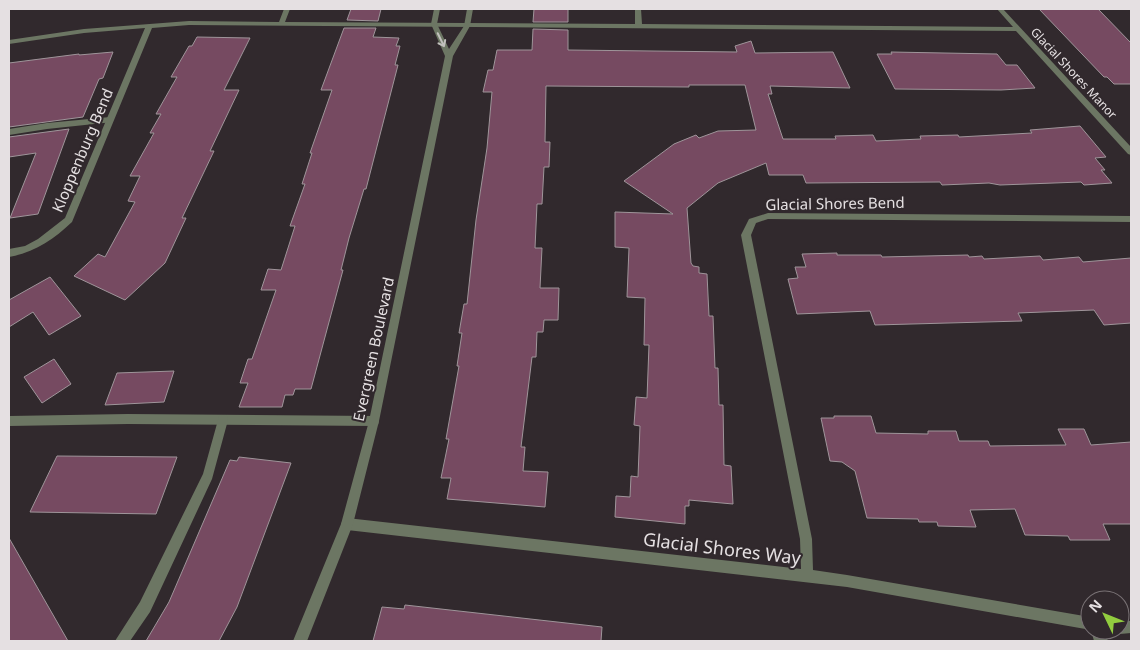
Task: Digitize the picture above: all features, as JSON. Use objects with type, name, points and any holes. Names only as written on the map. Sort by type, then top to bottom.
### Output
[{"type":"street","points":[[281,24],[287,9]]},
{"type":"street","points":[[436,9],[434,24],[449,56]]},
{"type":"street","points":[[467,26],[470,9]]},
{"type":"street","points":[[638,9],[639,26]]},
{"type":"street","points":[[1000,9],[1018,29]]},
{"type":"street","name":"Glacial Shores Manor","points":[[9,42],[84,31],[189,23],[1018,29],[1131,152]]},
{"type":"street","name":"Kloppenburg Bend","points":[[9,253],[28,250],[47,240],[69,220],[149,26]]},
{"type":"street","name":"Evergreen Boulevard","points":[[300,641],[347,524],[374,421],[449,56],[467,26]]},
{"type":"street","points":[[9,132],[110,120]]},
{"type":"street","name":"Glacial Shores Bend","points":[[807,577],[806,539],[746,235],[752,221],[768,216],[1131,219]]},
{"type":"street","points":[[9,421],[128,419],[374,421]]},
{"type":"street","points":[[122,641],[145,607],[208,475],[223,420]]},
{"type":"street","name":"Glacial Shores Way","points":[[347,524],[847,581],[1080,622]]},
{"type":"building","points":[[351,9],[381,9],[378,21],[347,20]]},
{"type":"building","points":[[534,9],[568,9],[568,22],[533,22]]},
{"type":"building","points":[[1039,9],[1098,9],[1131,43],[1131,84],[1114,84],[1107,77],[1104,77]]},
{"type":"building","points":[[344,28],[376,28],[373,37],[399,38],[396,46],[400,46],[395,65],[398,65],[366,189],[364,189],[349,238],[341,270],[343,270],[311,389],[295,389],[293,395],[285,395],[282,407],[239,407],[248,383],[240,383],[248,359],[252,359],[276,290],[261,290],[268,269],[281,270],[295,226],[290,226],[305,184],[302,184],[312,153],[310,153],[332,90],[321,90]]},
{"type":"building","points":[[533,29],[568,30],[568,50],[737,52],[735,46],[751,41],[755,53],[833,52],[850,88],[770,86],[772,94],[768,94],[783,139],[836,139],[835,136],[873,135],[876,141],[921,139],[920,136],[958,135],[959,137],[1032,133],[1030,130],[1080,126],[1106,157],[1095,158],[1105,170],[1101,170],[1112,183],[1084,185],[1081,182],[942,185],[940,182],[806,183],[803,175],[769,175],[766,163],[718,183],[687,208],[691,263],[693,266],[699,267],[699,273],[707,274],[709,316],[713,316],[715,368],[718,368],[719,405],[723,405],[724,465],[731,466],[733,504],[689,500],[689,506],[685,506],[685,524],[615,517],[616,496],[630,497],[631,476],[638,477],[640,426],[634,425],[636,397],[647,398],[649,345],[644,345],[645,298],[627,297],[629,248],[615,247],[615,212],[673,214],[624,181],[674,144],[696,135],[699,138],[718,131],[756,130],[745,85],[689,85],[689,87],[546,86],[545,142],[550,142],[549,167],[544,167],[542,204],[537,204],[535,248],[542,248],[540,288],[559,288],[558,320],[544,320],[543,332],[537,332],[536,357],[532,357],[521,447],[525,447],[523,471],[548,472],[545,507],[447,499],[451,478],[441,478],[449,439],[446,439],[459,366],[457,366],[462,333],[459,333],[464,304],[467,304],[476,220],[487,148],[492,92],[483,92],[488,70],[493,70],[497,50],[532,50]]},
{"type":"building","points":[[197,37],[250,38],[224,90],[239,90],[210,151],[214,151],[182,218],[186,218],[165,263],[125,300],[74,276],[98,254],[105,257],[135,202],[128,201],[140,176],[130,176],[154,133],[150,133],[161,114],[156,114],[177,77],[171,77],[189,46],[192,46]]},
{"type":"building","points":[[113,52],[103,78],[99,79],[83,117],[9,127],[9,63],[79,54]]},
{"type":"building","points":[[891,52],[997,54],[1006,65],[1017,65],[1035,88],[1001,90],[895,89],[877,54],[892,54]]},
{"type":"building","points":[[69,129],[38,214],[10,218],[36,153],[9,157],[9,137]]},
{"type":"building","points":[[837,253],[837,255],[881,255],[882,257],[968,255],[969,257],[982,256],[984,259],[1040,256],[1043,260],[1079,257],[1083,262],[1131,258],[1131,323],[1104,325],[1094,310],[1018,313],[1022,321],[875,325],[870,311],[797,314],[788,279],[798,278],[795,267],[806,267],[802,254]]},
{"type":"building","points":[[50,277],[81,316],[49,335],[33,312],[9,327],[9,300]]},
{"type":"building","points":[[54,359],[71,384],[42,403],[24,377]]},
{"type":"building","points":[[174,371],[164,402],[105,405],[117,373]]},
{"type":"building","points":[[834,416],[871,416],[876,433],[928,434],[928,431],[956,431],[959,441],[988,441],[990,446],[1066,445],[1058,429],[1084,429],[1091,445],[1131,442],[1131,524],[1103,524],[1110,540],[1070,540],[1068,536],[1025,535],[1015,509],[970,510],[976,527],[938,526],[937,522],[919,522],[918,519],[867,518],[855,471],[842,462],[830,461],[821,418],[834,418]]},
{"type":"building","points":[[57,456],[177,457],[156,514],[30,512]]},
{"type":"building","points":[[239,457],[291,463],[237,607],[219,641],[146,641],[169,602],[230,460],[237,461]]},
{"type":"building","points":[[9,538],[68,641],[9,641]]},
{"type":"building","points":[[405,605],[602,627],[601,641],[373,641],[382,607],[404,609]]}]
